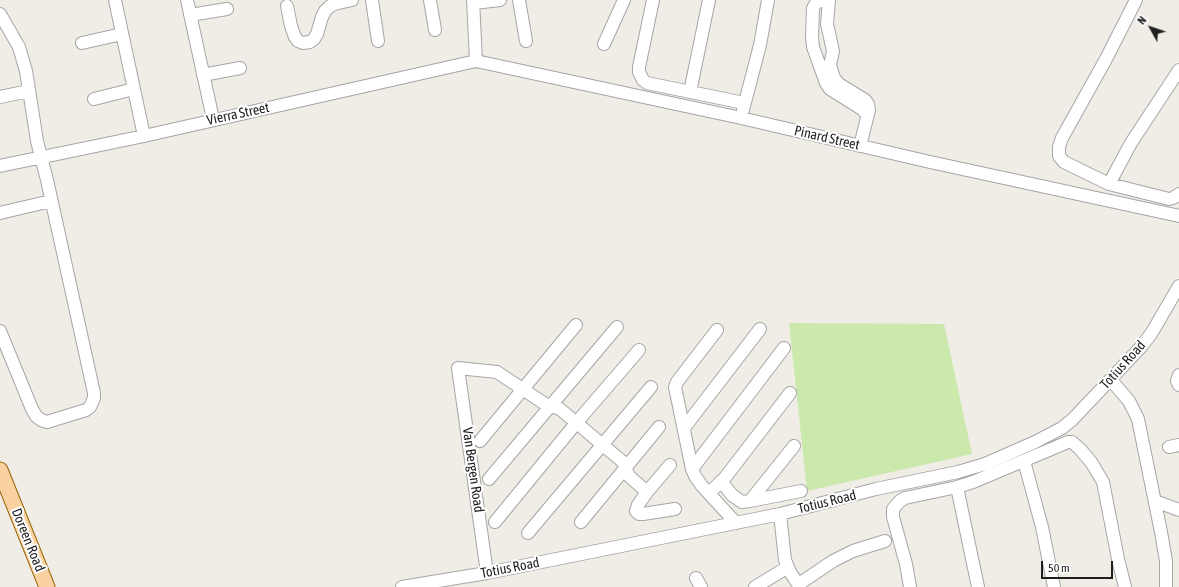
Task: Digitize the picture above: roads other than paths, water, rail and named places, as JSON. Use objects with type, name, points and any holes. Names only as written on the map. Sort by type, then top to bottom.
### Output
[{"type":"main road","name":"Doreen Road","points":[[0,470],[46,587]]},
{"type":"street","points":[[115,0],[144,136]]},
{"type":"street","points":[[187,0],[213,120]]},
{"type":"street","points":[[287,6],[295,37],[298,41],[303,43],[310,42],[314,39],[322,17],[329,7],[334,4],[352,0]]},
{"type":"street","points":[[372,0],[378,41]]},
{"type":"street","points":[[430,0],[434,30]]},
{"type":"street","points":[[476,61],[474,2],[500,0]]},
{"type":"street","points":[[519,0],[526,41]]},
{"type":"street","points":[[604,44],[624,0]]},
{"type":"street","points":[[653,0],[639,72],[643,80],[647,83],[744,104]]},
{"type":"street","points":[[690,92],[709,0]]},
{"type":"street","points":[[741,118],[760,44],[768,0]]},
{"type":"street","points":[[824,0],[816,3],[813,11],[812,41],[825,64],[830,89],[862,109],[867,115],[860,146]]},
{"type":"street","points":[[825,64],[833,51],[827,24],[829,0]]},
{"type":"street","points":[[1136,0],[1106,59],[1062,138],[1058,147],[1059,156],[1064,162],[1109,184],[1170,198],[1174,198],[1179,194]]},
{"type":"street","points":[[190,15],[227,9]]},
{"type":"street","points":[[0,14],[19,47],[26,70],[37,141],[94,392],[94,398],[90,407],[86,410],[47,422],[36,416],[0,331]]},
{"type":"street","points":[[82,43],[122,34]]},
{"type":"street","name":"Pinard Street","points":[[476,61],[741,118],[938,164],[1179,216]]},
{"type":"street","name":"Vierra Street","points":[[0,166],[144,136],[476,61]]},
{"type":"street","points":[[203,75],[240,68]]},
{"type":"street","points":[[1109,184],[1131,143],[1179,70]]},
{"type":"street","points":[[94,99],[134,89]]},
{"type":"street","points":[[0,97],[29,91]]},
{"type":"street","points":[[0,213],[51,201]]},
{"type":"street","name":"Totius Road","points":[[402,587],[487,573],[780,514],[876,489],[971,469],[985,464],[1033,443],[1067,424],[1111,380],[1146,340],[1179,286]]},
{"type":"street","points":[[480,441],[576,326]]},
{"type":"street","points":[[489,479],[617,327]]},
{"type":"street","points":[[684,428],[760,329]]},
{"type":"street","points":[[717,330],[677,382],[675,387],[692,469],[695,476],[708,493],[736,523]]},
{"type":"street","points":[[692,469],[784,348]]},
{"type":"street","points":[[496,522],[577,422],[639,350]]},
{"type":"street","name":"Van Bergen Road","points":[[487,573],[458,368],[497,372],[524,390]]},
{"type":"street","points":[[1179,375],[1177,381],[1179,385]]},
{"type":"street","points":[[1111,380],[1129,401],[1138,419],[1165,555],[1166,587]]},
{"type":"street","points":[[528,533],[651,387]]},
{"type":"street","points":[[524,390],[550,406],[560,409],[577,422],[622,462],[626,467],[629,476],[647,492]]},
{"type":"street","points":[[708,493],[721,481],[790,393]]},
{"type":"street","points":[[581,522],[659,427]]},
{"type":"street","points":[[910,587],[906,564],[892,517],[893,509],[900,501],[905,498],[957,487],[973,482],[1068,442],[1072,442],[1077,446],[1088,458],[1101,477],[1125,587]]},
{"type":"street","points":[[750,501],[794,446]]},
{"type":"street","points":[[1024,461],[1042,527],[1054,587]]},
{"type":"street","points":[[670,465],[647,492],[638,505],[636,511],[639,514],[675,509]]},
{"type":"street","points":[[721,481],[732,495],[742,502],[801,491]]},
{"type":"street","points":[[957,487],[978,587]]},
{"type":"street","points":[[1155,501],[1179,510]]},
{"type":"street","points":[[780,514],[785,560],[800,586],[833,561],[854,551],[885,541]]},
{"type":"street","points":[[755,587],[788,567]]}]
